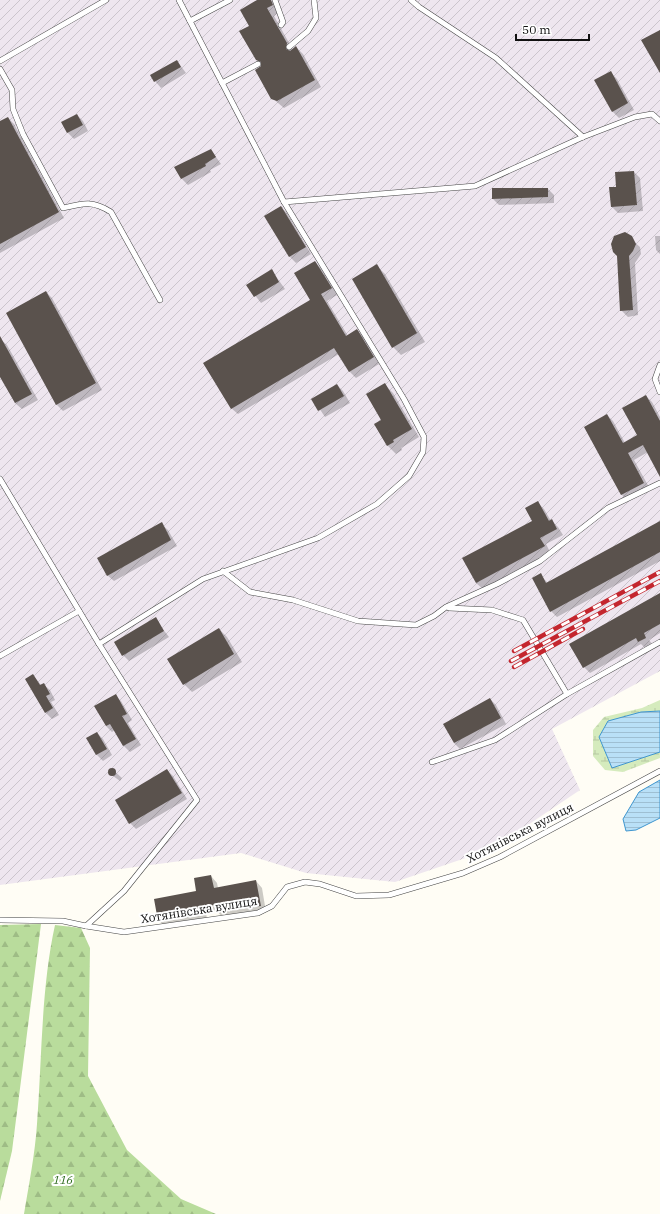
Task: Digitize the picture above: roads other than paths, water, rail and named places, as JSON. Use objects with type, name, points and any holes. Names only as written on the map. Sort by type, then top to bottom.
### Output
[{"type":"lane","points":[[0,61],[106,0]]},
{"type":"lane","points":[[99,644],[204,579],[223,571],[273,556],[318,538],[377,504],[409,476],[423,452],[424,437],[404,399],[284,202],[179,0]]},
{"type":"lane","points":[[190,22],[230,0]]},
{"type":"lane","points":[[275,0],[283,22],[281,25]]},
{"type":"lane","points":[[289,47],[308,31],[316,18],[314,0]]},
{"type":"lane","points":[[411,0],[496,58],[583,137]]},
{"type":"lane","points":[[222,83],[258,64]]},
{"type":"lane","points":[[0,69],[12,90],[13,109],[23,134],[63,208],[82,203],[100,204],[111,212],[160,300]]},
{"type":"lane","points":[[284,202],[475,186],[583,137],[635,117],[652,114],[660,121]]},
{"type":"lane","points":[[660,365],[655,379],[660,392]]},
{"type":"lane","points":[[0,479],[99,644],[197,800],[124,890],[86,926]]},
{"type":"lane","points":[[223,571],[250,592],[293,600],[358,621],[416,625],[434,616],[446,607],[497,584],[540,561],[608,508],[660,483]]},
{"type":"lane","points":[[446,607],[492,610],[522,620],[566,694]]},
{"type":"lane","points":[[0,656],[79,611]]},
{"type":"lane","points":[[432,762],[494,740],[566,694],[660,642]]},
{"type":"lane","name":"Хотянівська вулиця","points":[[0,920],[64,921],[124,932],[258,913],[272,906],[287,888],[306,882],[320,884],[356,896],[388,895],[425,886],[463,874],[500,857],[660,771]]},
{"type":"water","points":[[660,711],[660,752],[612,768],[599,737],[608,721],[641,712]]},
{"type":"water","points":[[660,780],[660,818],[636,830],[626,831],[623,819],[639,792]]},
{"type":"railway","points":[[514,651],[660,572]]},
{"type":"railway","points":[[511,661],[660,581]]},
{"type":"railway","points":[[514,667],[583,629]]},
{"type":"park label","name":"116","points":[[63,1180]]}]
